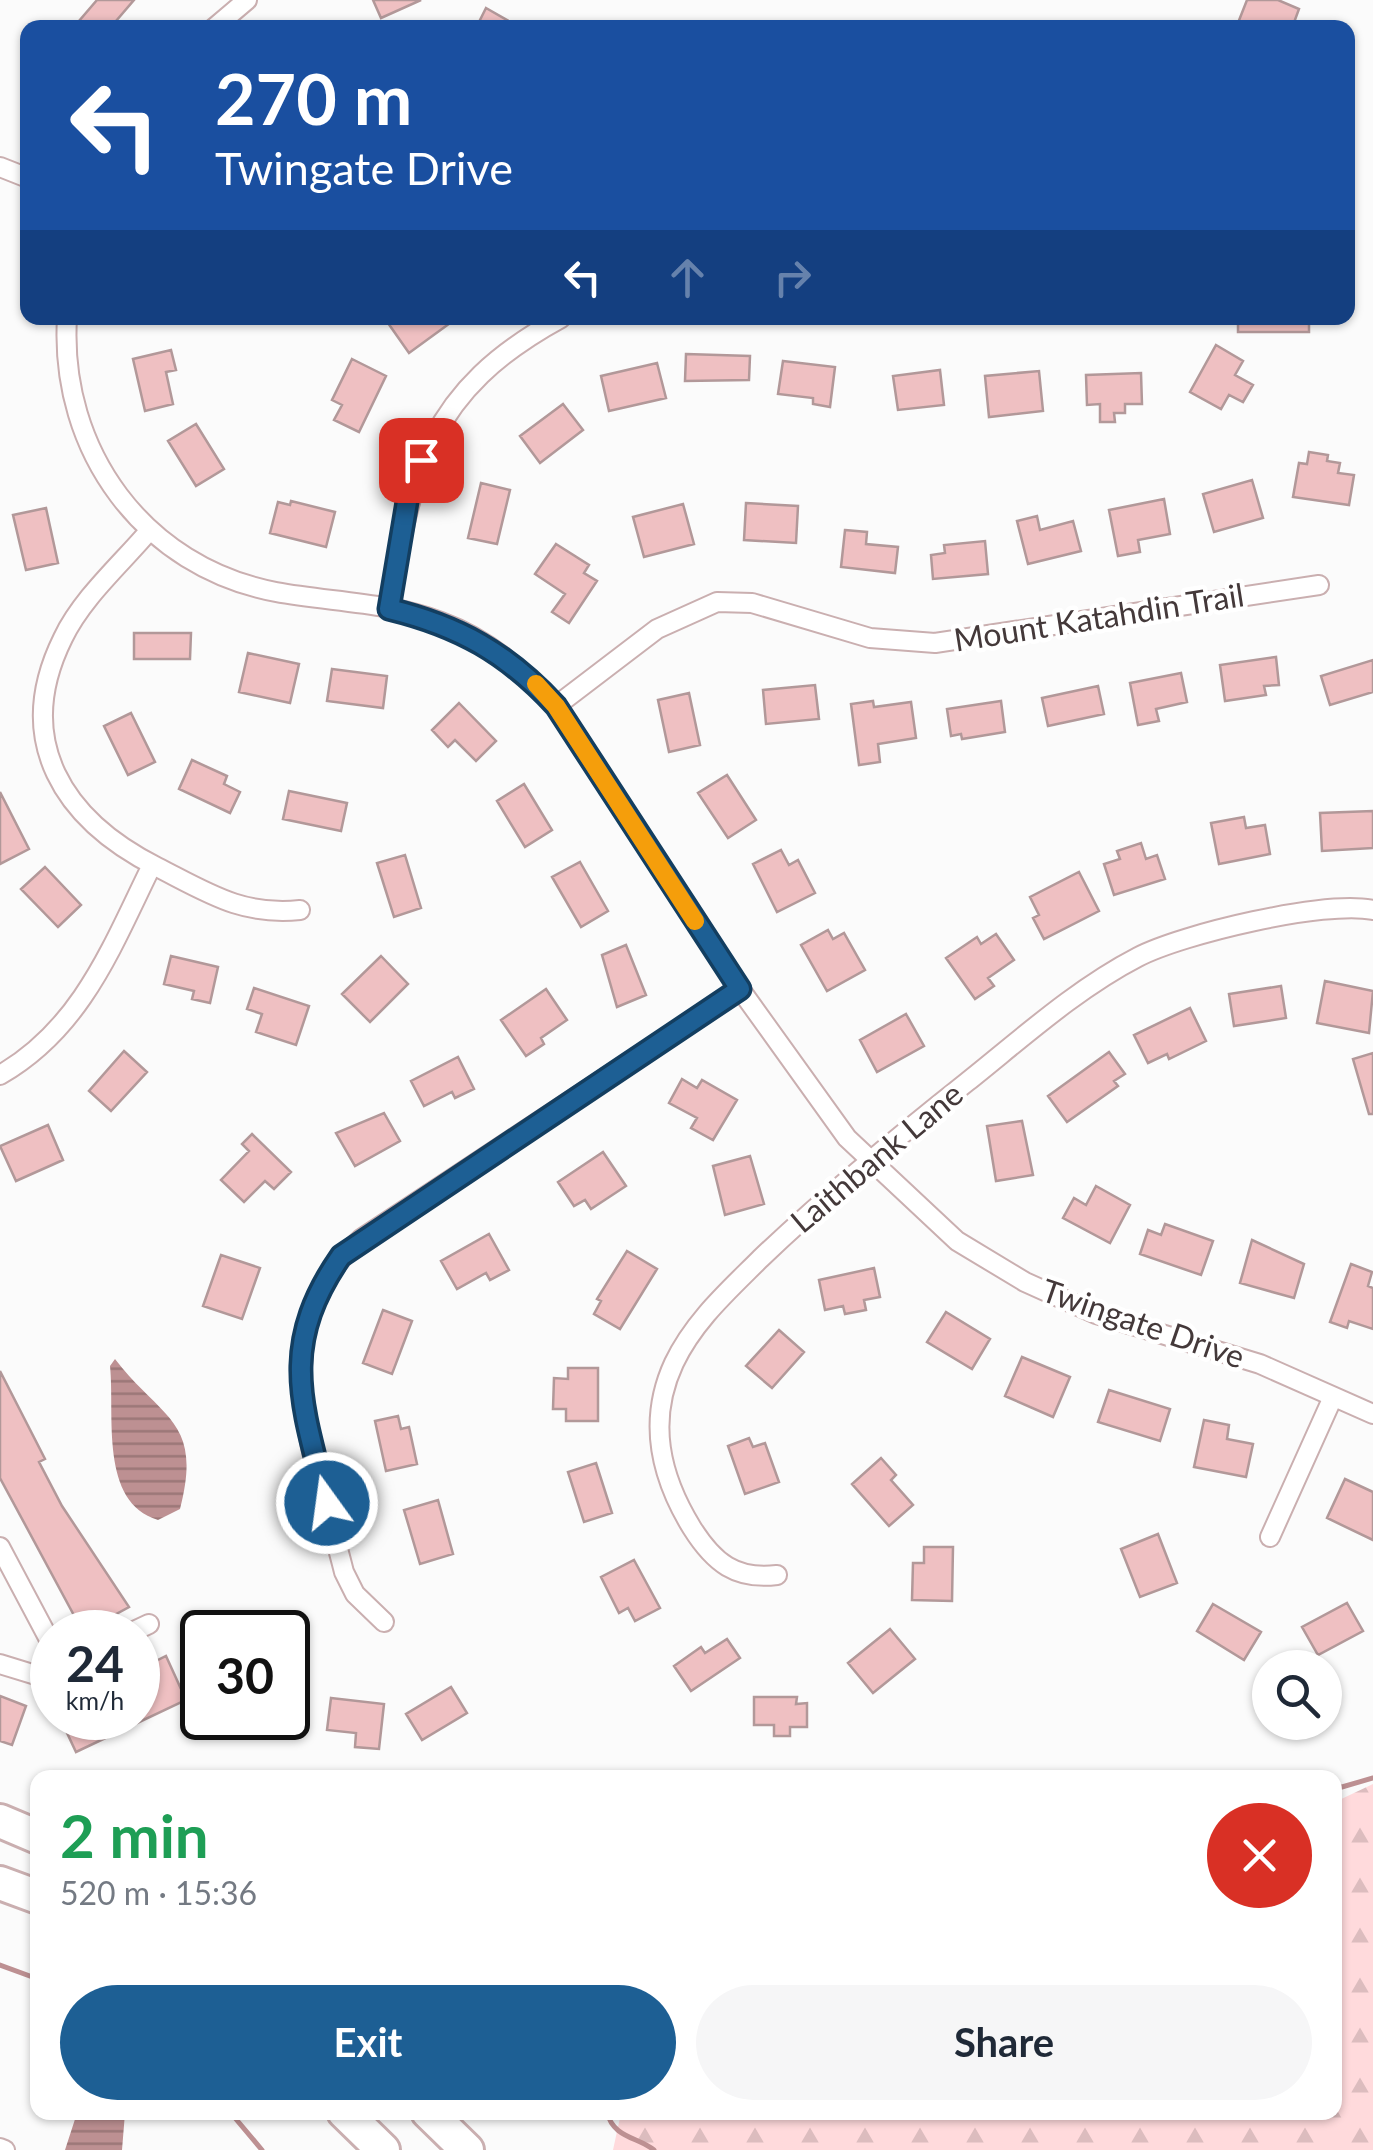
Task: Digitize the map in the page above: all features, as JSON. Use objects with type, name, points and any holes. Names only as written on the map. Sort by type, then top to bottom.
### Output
[{"type":"highway","points":[[0,1821],[30,1834]]},
{"type":"highway","points":[[0,1883],[30,1894]]},
{"type":"highway","points":[[352,2120],[383,2150]]},
{"type":"highway","points":[[436,2120],[467,2150]]},
{"type":"street","points":[[223,20],[247,0]]},
{"type":"street","name":"Twingate Drive","points":[[68,325],[70,384],[95,464],[149,531],[191,561],[240,583],[439,621],[483,641],[522,669],[556,706],[740,989],[868,1160],[957,1241],[1025,1282],[1096,1314],[1260,1364],[1373,1414]]},
{"type":"street","points":[[389,609],[408,496],[440,425],[492,367],[552,325]]},
{"type":"street","points":[[149,531],[64,635],[47,675],[43,712],[50,760],[71,803],[105,838],[240,908],[270,913],[300,910]]},
{"type":"street","name":"Mount Katahdin Trail","points":[[556,706],[657,628],[717,602],[752,603],[870,638],[936,643],[1319,585]]},
{"type":"street","points":[[0,1075],[46,1044],[68,1022],[91,989],[152,865]]},
{"type":"street","name":"Laithbank Lane","points":[[777,1575],[750,1578],[723,1564],[700,1540],[668,1482],[660,1455],[658,1432],[672,1366],[704,1314],[868,1160],[1057,1010],[1138,957],[1219,930],[1328,909],[1373,910]]},
{"type":"street","points":[[384,1622],[355,1594],[344,1572],[304,1408],[302,1337],[309,1308],[324,1280],[361,1239],[740,989]]},
{"type":"street","points":[[1270,1536],[1333,1397]]},
{"type":"street","points":[[0,1547],[33,1610]]},
{"type":"street","points":[[0,1664],[30,1673]]},
{"type":"green space","points":[[1373,1784],[1373,2150],[613,2150],[619,2120],[1342,2120],[1342,1799]]},
{"type":"shaded area","points":[[115,1359],[174,1424],[182,1439],[186,1480],[180,1509],[158,1520],[139,1510],[118,1477],[110,1366]]},
{"type":"shaded area","points":[[75,2120],[124,2120],[122,2150],[65,2150]]},
{"type":"building","points":[[97,0],[134,0],[117,20],[80,20]]},
{"type":"building","points":[[373,0],[421,0],[381,18]]},
{"type":"building","points":[[1247,0],[1278,0],[1299,9],[1295,20],[1239,20]]},
{"type":"building","points":[[486,8],[507,20],[480,20]]},
{"type":"building","points":[[389,325],[447,325],[409,353]]},
{"type":"building","points":[[1238,325],[1309,325],[1309,332],[1238,332]]},
{"type":"building","points":[[1216,345],[1243,361],[1235,375],[1253,385],[1243,402],[1229,395],[1221,409],[1190,392]]},
{"type":"building","points":[[171,350],[176,370],[166,372],[173,404],[145,411],[133,359]]},
{"type":"building","points":[[686,354],[750,356],[749,380],[685,381]]},
{"type":"building","points":[[352,359],[386,376],[359,432],[334,420],[342,405],[332,400]]},
{"type":"building","points":[[783,361],[835,367],[830,407],[813,404],[813,398],[778,394]]},
{"type":"building","points":[[657,363],[666,398],[609,411],[601,376]]},
{"type":"building","points":[[940,370],[944,405],[898,410],[893,376]]},
{"type":"building","points":[[1039,371],[1043,411],[989,417],[985,376]]},
{"type":"building","points":[[1141,373],[1142,404],[1125,404],[1125,413],[1114,413],[1115,422],[1100,422],[1100,404],[1087,405],[1086,375]]},
{"type":"building","points":[[563,404],[583,430],[540,463],[520,436]]},
{"type":"building","points":[[196,424],[224,469],[196,486],[168,441]]},
{"type":"building","points":[[1309,452],[1328,455],[1327,461],[1340,463],[1338,473],[1354,475],[1349,505],[1293,497],[1299,463],[1307,464]]},
{"type":"building","points":[[1252,480],[1263,518],[1214,532],[1203,494]]},
{"type":"building","points":[[481,483],[510,490],[497,544],[468,538]]},
{"type":"building","points":[[1164,499],[1170,534],[1138,540],[1140,552],[1118,556],[1109,510]]},
{"type":"building","points":[[291,501],[335,512],[326,547],[270,533],[278,502],[290,505]]},
{"type":"building","points":[[746,503],[798,506],[796,543],[744,540]]},
{"type":"building","points":[[683,504],[694,544],[644,557],[633,517]]},
{"type":"building","points":[[46,508],[58,563],[26,570],[13,515]]},
{"type":"building","points":[[1037,516],[1040,530],[1073,521],[1081,551],[1028,564],[1017,521]]},
{"type":"building","points":[[845,530],[867,532],[866,544],[898,547],[895,573],[841,567]]},
{"type":"building","points":[[985,541],[988,574],[933,579],[931,555],[945,553],[944,545]]},
{"type":"building","points":[[556,544],[589,565],[584,573],[597,581],[569,623],[552,612],[565,594],[535,574]]},
{"type":"building","points":[[134,633],[191,633],[190,659],[134,659]]},
{"type":"building","points":[[248,653],[299,664],[290,703],[239,692]]},
{"type":"building","points":[[1276,657],[1279,685],[1264,686],[1266,695],[1225,701],[1220,665]]},
{"type":"building","points":[[1373,660],[1373,692],[1330,705],[1321,676]]},
{"type":"building","points":[[332,669],[387,676],[383,708],[327,701]]},
{"type":"building","points":[[1181,673],[1187,702],[1156,709],[1159,721],[1138,725],[1130,683]]},
{"type":"building","points":[[815,685],[819,719],[766,724],[763,690]]},
{"type":"building","points":[[1098,686],[1104,714],[1048,726],[1042,698]]},
{"type":"building","points":[[689,693],[700,745],[669,752],[658,700]]},
{"type":"building","points":[[873,701],[874,707],[911,702],[916,738],[878,744],[880,762],[859,765],[851,704]]},
{"type":"building","points":[[1001,701],[1005,732],[962,739],[961,734],[951,736],[947,709]]},
{"type":"building","points":[[459,703],[496,741],[476,761],[455,740],[448,747],[432,730]]},
{"type":"building","points":[[131,713],[155,762],[128,775],[104,726]]},
{"type":"building","points":[[192,760],[227,776],[224,784],[240,792],[230,813],[179,789]]},
{"type":"building","points":[[727,775],[756,820],[728,838],[698,793]]},
{"type":"building","points":[[524,784],[552,830],[525,847],[497,801]]},
{"type":"building","points":[[289,791],[347,803],[341,831],[283,819]]},
{"type":"building","points":[[0,792],[29,849],[0,864]]},
{"type":"building","points":[[1373,811],[1373,848],[1322,851],[1320,813]]},
{"type":"building","points":[[1244,817],[1246,828],[1265,825],[1270,854],[1219,864],[1211,823]]},
{"type":"building","points":[[1141,843],[1146,859],[1157,855],[1165,879],[1114,895],[1104,864],[1120,859],[1117,851]]},
{"type":"building","points":[[781,850],[789,865],[798,860],[815,893],[777,912],[753,864]]},
{"type":"building","points":[[405,855],[421,908],[394,917],[377,863]]},
{"type":"building","points":[[580,862],[608,911],[581,927],[552,877]]},
{"type":"building","points":[[45,867],[81,905],[58,927],[21,889]]},
{"type":"building","points":[[1079,872],[1099,911],[1044,939],[1033,918],[1039,915],[1030,897]]},
{"type":"building","points":[[828,930],[833,939],[844,933],[865,970],[827,991],[801,945]]},
{"type":"building","points":[[996,934],[1014,960],[988,978],[994,986],[975,999],[946,958],[977,937],[981,944]]},
{"type":"building","points":[[626,945],[646,995],[617,1007],[602,955]]},
{"type":"building","points":[[171,956],[218,967],[210,1003],[192,999],[194,991],[164,984]]},
{"type":"building","points":[[381,956],[408,984],[370,1022],[342,994]]},
{"type":"building","points":[[1325,981],[1373,991],[1369,1033],[1317,1023]]},
{"type":"building","points":[[1281,986],[1286,1018],[1234,1026],[1229,994]]},
{"type":"building","points":[[254,988],[309,1006],[296,1045],[256,1032],[262,1014],[247,1009]]},
{"type":"building","points":[[546,989],[567,1020],[541,1038],[544,1044],[526,1056],[501,1020]]},
{"type":"building","points":[[1190,1008],[1206,1041],[1169,1059],[1167,1054],[1148,1063],[1134,1035]]},
{"type":"building","points":[[906,1014],[924,1046],[877,1072],[860,1040]]},
{"type":"building","points":[[124,1051],[147,1072],[111,1111],[89,1091]]},
{"type":"building","points":[[1109,1052],[1125,1074],[1114,1081],[1118,1086],[1067,1122],[1048,1096]]},
{"type":"building","points":[[1373,1053],[1373,1114],[1369,1114],[1353,1059]]},
{"type":"building","points":[[458,1057],[474,1089],[455,1098],[452,1092],[424,1106],[411,1081]]},
{"type":"building","points":[[682,1079],[697,1088],[702,1080],[737,1100],[713,1140],[691,1128],[697,1118],[669,1103]]},
{"type":"building","points":[[384,1113],[400,1141],[355,1166],[336,1133]]},
{"type":"building","points":[[1022,1121],[1033,1175],[996,1181],[987,1126]]},
{"type":"building","points":[[48,1125],[63,1160],[16,1181],[0,1146]]},
{"type":"building","points":[[252,1134],[291,1172],[274,1189],[265,1181],[244,1202],[221,1180],[249,1151],[242,1144]]},
{"type":"building","points":[[603,1152],[626,1186],[591,1209],[585,1200],[574,1206],[558,1182]]},
{"type":"building","points":[[750,1156],[764,1204],[725,1215],[713,1166]]},
{"type":"building","points":[[1096,1186],[1130,1205],[1110,1243],[1063,1218],[1074,1198],[1086,1205]]},
{"type":"building","points":[[1165,1224],[1213,1241],[1201,1275],[1140,1254],[1148,1230],[1161,1235]]},
{"type":"building","points":[[489,1234],[509,1270],[490,1280],[486,1273],[457,1289],[441,1261]]},
{"type":"building","points":[[1252,1240],[1304,1264],[1294,1298],[1240,1283]]},
{"type":"building","points":[[627,1251],[657,1269],[620,1329],[594,1314],[601,1301],[597,1299]]},
{"type":"building","points":[[221,1255],[260,1268],[242,1319],[203,1306]]},
{"type":"building","points":[[1351,1264],[1372,1272],[1368,1286],[1373,1288],[1373,1329],[1349,1321],[1347,1328],[1330,1322]]},
{"type":"building","points":[[874,1268],[880,1297],[864,1300],[866,1310],[845,1314],[843,1306],[825,1310],[819,1280]]},
{"type":"building","points":[[383,1310],[412,1321],[392,1374],[363,1363]]},
{"type":"building","points":[[946,1312],[990,1339],[972,1369],[927,1342]]},
{"type":"building","points":[[779,1330],[804,1352],[772,1388],[746,1366]]},
{"type":"building","points":[[1022,1357],[1070,1377],[1053,1417],[1005,1396]]},
{"type":"building","points":[[568,1368],[598,1368],[598,1421],[566,1421],[566,1409],[553,1409],[554,1378],[568,1379]]},
{"type":"building","points":[[0,1371],[45,1459],[39,1462],[62,1506],[129,1607],[71,1610],[0,1478]]},
{"type":"building","points":[[1109,1390],[1170,1409],[1160,1441],[1098,1422]]},
{"type":"building","points":[[398,1416],[401,1429],[409,1427],[417,1464],[386,1471],[375,1421]]},
{"type":"building","points":[[1204,1420],[1229,1425],[1227,1439],[1253,1444],[1246,1477],[1194,1467]]},
{"type":"building","points":[[749,1438],[753,1447],[765,1443],[779,1482],[745,1494],[728,1446]]},
{"type":"building","points":[[881,1458],[896,1475],[891,1480],[913,1505],[889,1526],[852,1484]]},
{"type":"building","points":[[596,1463],[612,1513],[584,1522],[568,1472]]},
{"type":"building","points":[[1345,1479],[1373,1492],[1373,1540],[1327,1518]]},
{"type":"building","points":[[438,1500],[453,1554],[420,1564],[404,1510]]},
{"type":"building","points":[[1158,1534],[1177,1583],[1140,1597],[1121,1549]]},
{"type":"building","points":[[924,1547],[953,1547],[952,1601],[912,1600],[913,1563],[924,1563]]},
{"type":"building","points":[[634,1560],[660,1608],[635,1621],[628,1608],[619,1613],[601,1577]]},
{"type":"building","points":[[1347,1603],[1363,1631],[1327,1650],[1315,1650],[1302,1627]]},
{"type":"building","points":[[1213,1604],[1261,1632],[1244,1660],[1197,1631]]},
{"type":"building","points":[[890,1629],[915,1659],[873,1693],[848,1663]]},
{"type":"building","points":[[727,1639],[740,1658],[691,1691],[674,1666],[701,1647],[705,1653]]},
{"type":"building","points":[[166,1656],[180,1687],[180,1703],[160,1712],[160,1659]]},
{"type":"building","points":[[451,1687],[467,1713],[422,1740],[406,1714]]},
{"type":"building","points":[[0,1696],[26,1706],[12,1745],[0,1741]]},
{"type":"building","points":[[754,1697],[797,1697],[796,1704],[807,1703],[807,1727],[790,1727],[790,1736],[774,1736],[774,1725],[754,1725]]},
{"type":"building","points":[[331,1698],[384,1704],[379,1749],[355,1747],[356,1733],[327,1730]]},
{"type":"building","points":[[70,1740],[101,1740],[76,1752]]},
{"type":"waterway","points":[[1342,1787],[1373,1778]]},
{"type":"waterway","points":[[0,1965],[30,1976]]},
{"type":"waterway","points":[[237,2120],[262,2150]]},
{"type":"waterway","points":[[610,2120],[620,2132],[654,2150]]},
{"type":"slow traffic","points":[[536,684],[556,706],[695,921]]},
{"type":"route","points":[[327,1503],[304,1408],[300,1375],[302,1337],[309,1308],[341,1256],[361,1239],[740,989],[556,706],[522,669],[483,641],[439,621],[389,609],[408,496],[421,460]]}]
